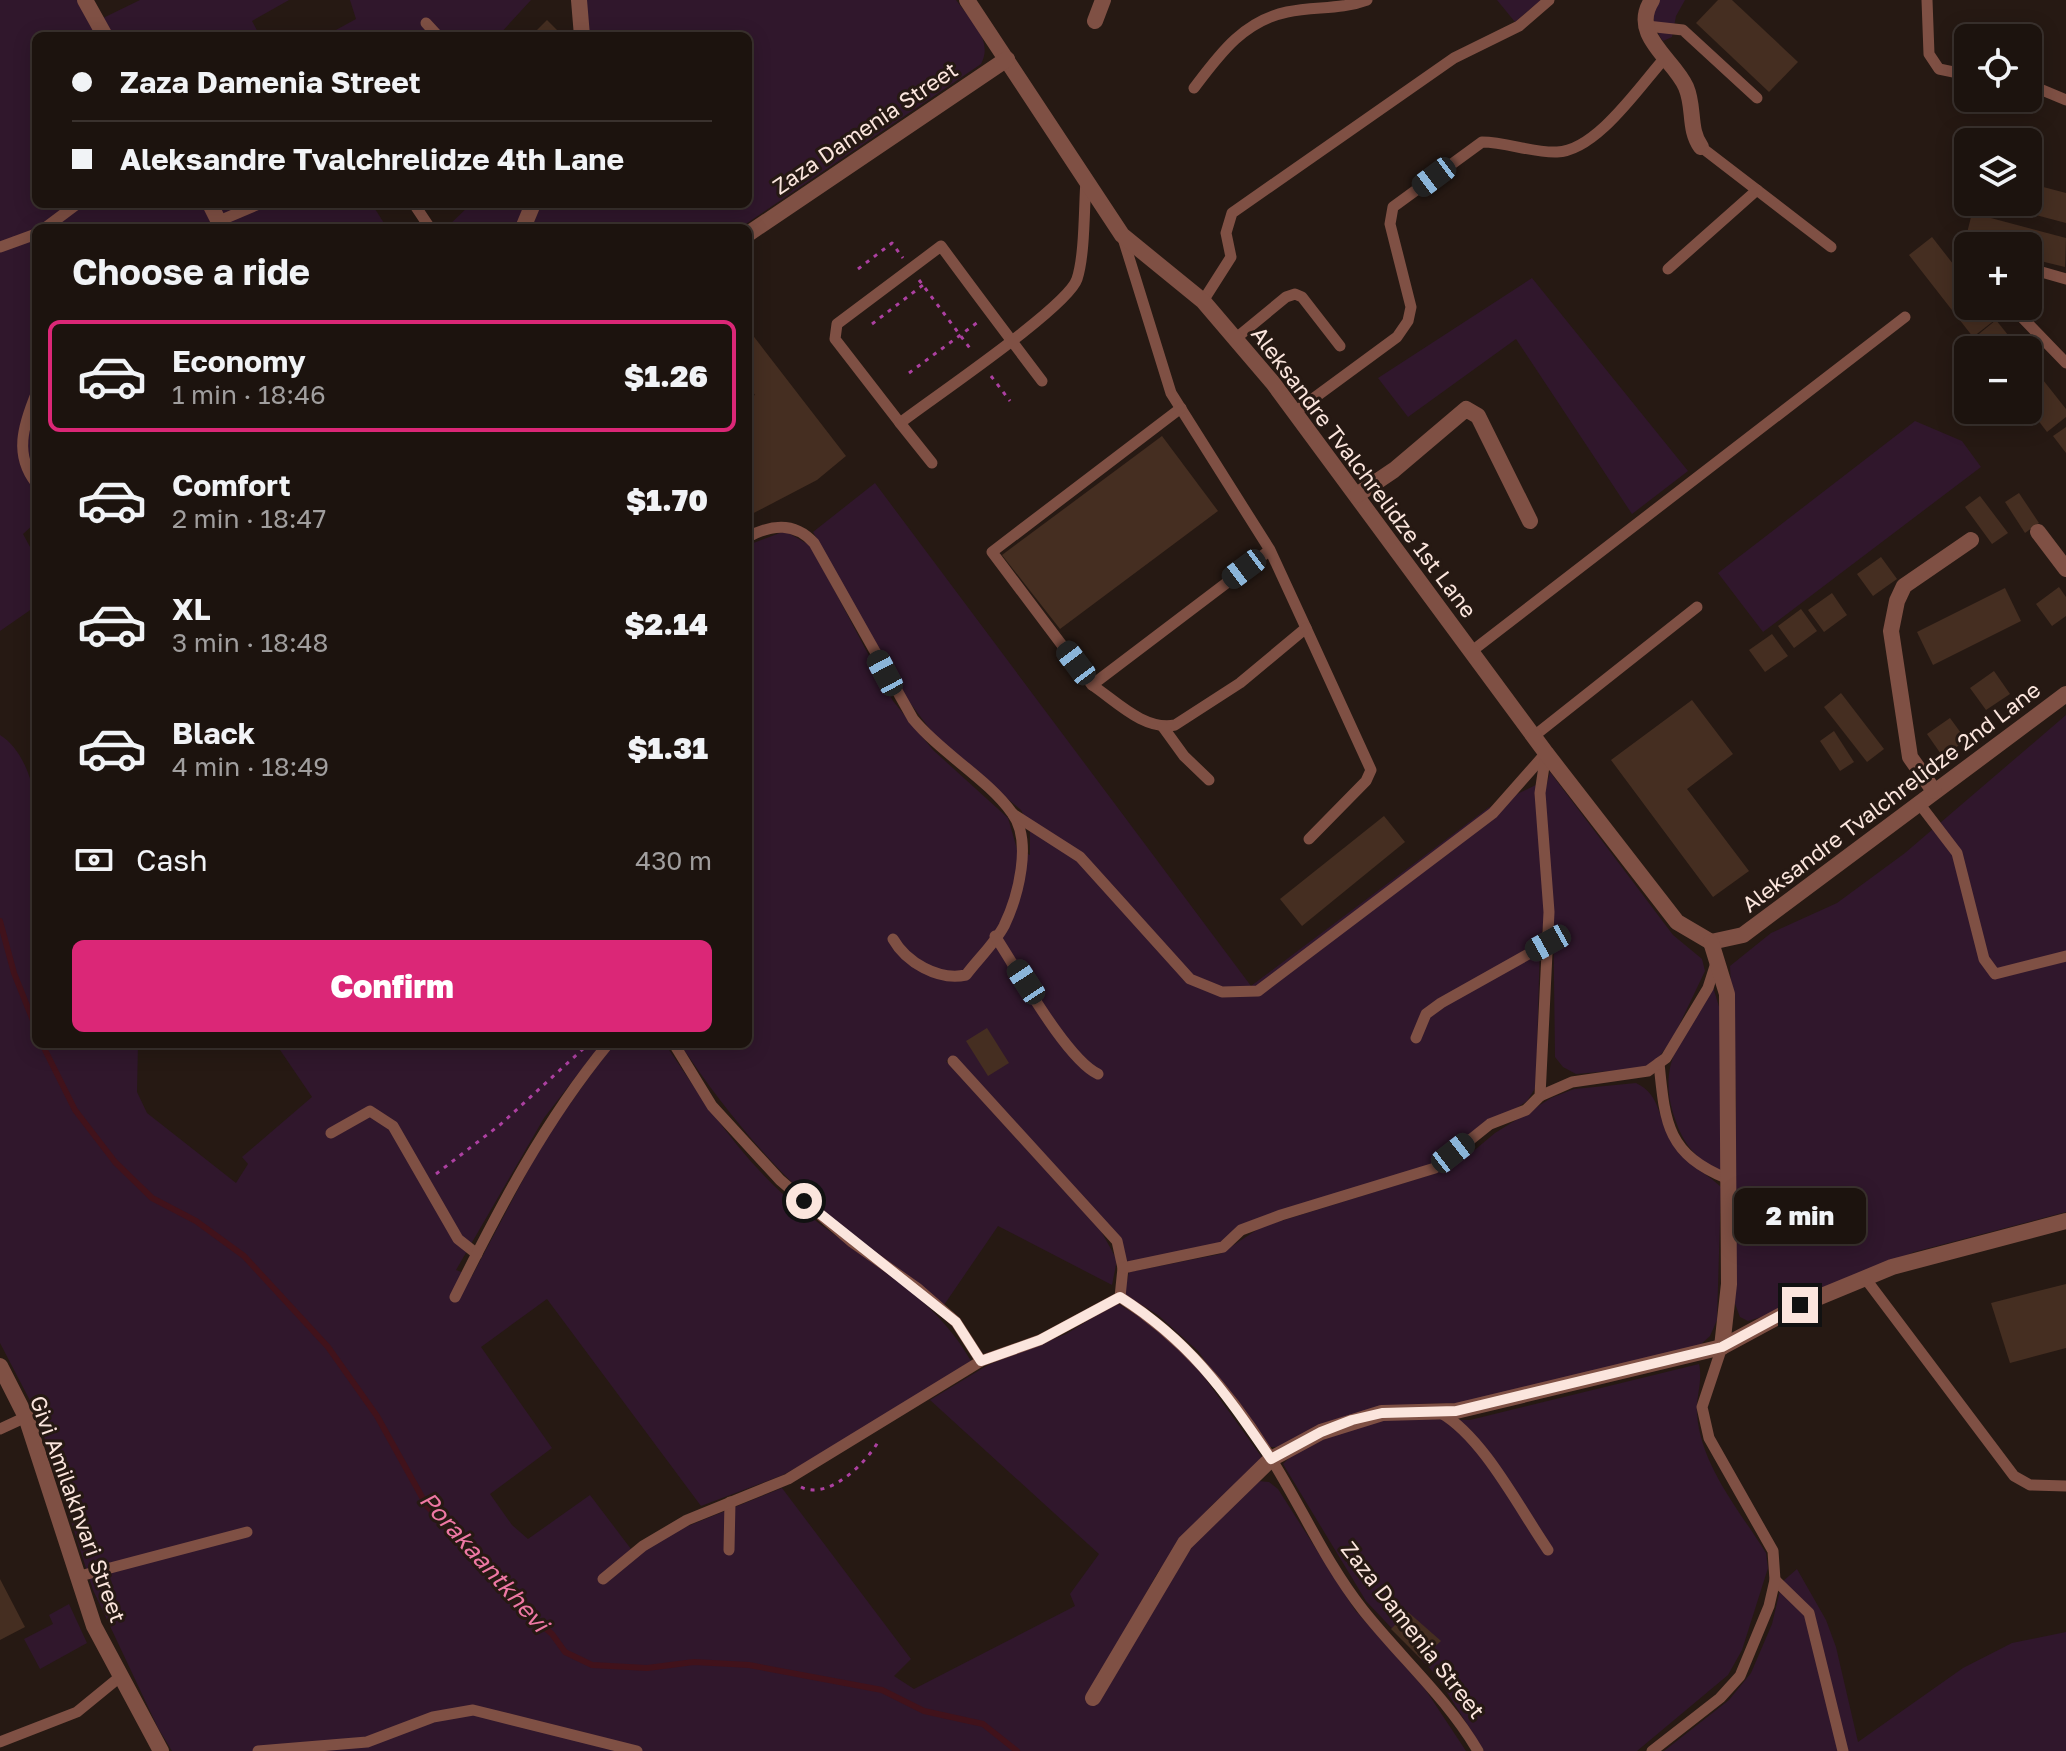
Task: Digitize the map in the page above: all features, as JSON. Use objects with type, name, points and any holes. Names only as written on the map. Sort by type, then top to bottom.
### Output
[{"type":"street","points":[[85,0],[103,32]]},
{"type":"street","points":[[579,0],[582,32]]},
{"type":"street","name":"Aleksandre Tvalchrelidze 1st Lane","points":[[967,0],[1122,235],[1203,301],[1235,339],[1295,412],[1546,753],[1677,922],[1711,942]]},
{"type":"street","points":[[1652,0],[1645,9],[1647,26],[1655,48],[1686,85],[1694,137],[1701,147]]},
{"type":"street","points":[[1095,21],[1100,1]]},
{"type":"street","name":"Zaza Damenia Street","points":[[752,231],[1007,59]]},
{"type":"street","points":[[1357,495],[1394,470],[1466,409],[1478,416],[1530,521]]},
{"type":"street","points":[[2038,532],[2066,569]]},
{"type":"street","points":[[1934,791],[1910,757],[1891,631],[1897,601],[1904,586],[1971,540]]},
{"type":"street","name":"Aleksandre Tvalchrelidze 2nd Lane","points":[[1711,942],[1743,935],[2066,694]]},
{"type":"street","points":[[1711,942],[1727,994],[1729,1284],[1722,1347]]},
{"type":"street","points":[[1093,1698],[1185,1543],[1271,1459],[1321,1432],[1382,1413],[1456,1411],[1722,1347],[1800,1305],[1865,1278],[1955,1249],[2066,1221]]},
{"type":"street","name":"Givi Amilakhvari Street","points":[[0,1366],[26,1417],[94,1626],[161,1751]]},
{"type":"lane","points":[[1194,88],[1231,40],[1266,18],[1289,11],[1345,8],[1367,0]]},
{"type":"lane","points":[[1203,301],[1231,257],[1226,233],[1232,213],[1454,58],[1519,26],[1549,0]]},
{"type":"lane","points":[[1927,0],[1929,54],[1939,69],[1954,72]]},
{"type":"lane","points":[[426,23],[434,32]]},
{"type":"lane","points":[[1647,26],[1683,30],[1757,98]]},
{"type":"lane","points":[[1295,412],[1397,337],[1408,321],[1411,307],[1390,224],[1393,207],[1482,142],[1555,152],[1572,150],[1592,139],[1664,59]]},
{"type":"lane","points":[[2042,90],[2066,100]]},
{"type":"lane","points":[[1701,147],[1831,247]]},
{"type":"lane","points":[[900,423],[1051,309],[1077,280],[1086,179]]},
{"type":"lane","points":[[1668,269],[1757,190]]},
{"type":"lane","points":[[50,224],[72,208]]},
{"type":"lane","points":[[220,224],[251,208]]},
{"type":"lane","points":[[0,247],[32,235]]},
{"type":"lane","points":[[1122,235],[1171,393],[1270,550],[1371,770],[1366,781],[1309,839]]},
{"type":"lane","points":[[932,463],[835,339],[833,331],[837,324],[910,268],[941,246],[1042,381]]},
{"type":"lane","points":[[2042,272],[2066,279]]},
{"type":"lane","points":[[1235,339],[1286,297],[1295,294],[1302,297],[1340,346]]},
{"type":"lane","points":[[1472,651],[1905,317]]},
{"type":"lane","points":[[2025,320],[2066,363]]},
{"type":"lane","points":[[32,407],[20,447],[24,466],[32,477]]},
{"type":"lane","points":[[1181,408],[992,552],[1092,685],[1144,721],[1163,727],[1184,756],[1209,780]]},
{"type":"lane","points":[[752,536],[778,526],[793,528],[814,543],[913,719],[935,745],[1013,814],[1080,857],[1190,979],[1222,992],[1258,991],[1493,813],[1546,753]]},
{"type":"lane","points":[[1092,685],[1270,550]]},
{"type":"lane","points":[[1534,736],[1697,607]]},
{"type":"lane","points":[[1163,727],[1196,715],[1259,669],[1306,628]]},
{"type":"lane","points":[[1540,1096],[1548,943],[1540,793],[1546,753]]},
{"type":"lane","points":[[1918,802],[1957,853],[1984,959],[1995,974],[2066,956]]},
{"type":"lane","points":[[893,939],[902,954],[936,973],[955,977],[966,975],[1004,926],[1023,862],[1022,834],[1013,814]]},
{"type":"lane","points":[[995,936],[1071,1052],[1088,1069],[1098,1074]]},
{"type":"lane","points":[[1416,1038],[1426,1014],[1441,1003],[1548,943]]},
{"type":"lane","points":[[1123,1268],[1223,1247],[1241,1230],[1281,1215],[1435,1168],[1490,1124],[1526,1110],[1540,1096],[1572,1082],[1648,1071],[1666,1058],[1708,988],[1716,963]]},
{"type":"lane","points":[[455,1297],[528,1156],[568,1093],[605,1048]]},
{"type":"lane","points":[[676,1048],[712,1106],[780,1180],[852,1242],[917,1288],[956,1322],[981,1361]]},
{"type":"lane","points":[[603,1579],[643,1546],[687,1520],[788,1479],[981,1361],[1040,1340],[1120,1297],[1123,1268],[1117,1241],[953,1061]]},
{"type":"lane","points":[[1659,1063],[1662,1097],[1672,1135],[1692,1162],[1728,1179]]},
{"type":"lane","points":[[331,1133],[370,1111],[383,1116],[393,1126],[458,1239],[477,1254]]},
{"type":"lane","points":[[1865,1278],[2014,1476],[2030,1485],[2066,1486]]},
{"type":"lane","name":"Zaza Damenia Street","points":[[1120,1297],[1156,1320],[1196,1357],[1271,1459],[1364,1611],[1410,1660],[1478,1751]]},
{"type":"lane","points":[[1652,1751],[1720,1698],[1740,1676],[1769,1606],[1775,1580],[1773,1551],[1709,1438],[1702,1407],[1722,1347]]},
{"type":"lane","points":[[1438,1411],[1454,1421],[1474,1441],[1548,1550]]},
{"type":"lane","points":[[0,1429],[26,1417]]},
{"type":"lane","points":[[729,1550],[730,1502]]},
{"type":"lane","points":[[76,1577],[247,1532]]},
{"type":"lane","points":[[1775,1580],[1809,1613],[1843,1751]]},
{"type":"lane","points":[[0,1742],[10,1741],[77,1712],[121,1676]]},
{"type":"lane","points":[[258,1751],[367,1742],[433,1717],[473,1710],[637,1751]]},
{"type":"path","points":[[858,269],[892,243],[1010,401]]},
{"type":"path","points":[[872,324],[923,285]]},
{"type":"path","points":[[909,373],[991,313]]},
{"type":"path","points":[[424,1182],[501,1124],[584,1048]]},
{"type":"path","points":[[788,1479],[806,1490],[824,1488],[851,1473],[879,1441]]},
{"type":"shaded area","points":[[0,0],[80,0],[96,32],[32,32],[32,208],[207,208],[215,224],[32,224],[32,526],[23,534],[32,551],[32,609],[0,631]]},
{"type":"shaded area","points":[[140,0],[289,0],[252,21],[258,32],[109,32],[101,19]]},
{"type":"shaded area","points":[[350,0],[531,0],[502,32],[332,32],[356,19]]},
{"type":"shaded area","points":[[586,0],[956,0],[979,30],[985,47],[981,64],[746,224],[533,224],[539,208],[752,208],[752,32],[589,32]]},
{"type":"shaded area","points":[[1497,0],[1541,0],[1515,22]]},
{"type":"shaded area","points":[[1657,0],[1685,0],[1676,16],[1672,37],[1663,41],[1654,21]]},
{"type":"shaded area","points":[[219,208],[374,208],[384,224],[227,224]]},
{"type":"shaded area","points":[[467,208],[526,208],[520,224],[450,224]]},
{"type":"shaded area","points":[[1532,278],[1688,471],[1632,514],[1516,339],[1408,417],[1378,378]]},
{"type":"shaded area","points":[[1915,421],[1962,441],[1981,467],[1763,632],[1718,573]]},
{"type":"shaded area","points":[[875,483],[1251,986],[1488,808],[1538,784],[1545,916],[1540,942],[1536,1087],[1527,1101],[1430,1165],[1238,1226],[1219,1245],[1128,1263],[1118,1237],[956,1057],[946,1061],[1101,1231],[1117,1260],[1112,1285],[998,1226],[944,1305],[846,1231],[777,1167],[716,1095],[683,1048],[752,1048],[752,543],[785,531],[811,546],[893,701],[933,750],[1008,818],[1017,849],[1030,855],[1030,827],[1021,810],[939,741],[910,703],[813,532]]},
{"type":"shaded area","points":[[2066,715],[2066,1212],[1914,1252],[1765,1316],[1748,1321],[1740,1317],[1732,1296],[1736,1100],[1730,966],[1771,933],[1837,903],[1905,853]]},
{"type":"shaded area","points":[[0,735],[20,755],[32,789],[32,1048],[138,1048],[137,1092],[147,1113],[236,1183],[248,1164],[242,1157],[312,1097],[279,1048],[598,1048],[544,1118],[456,1270],[472,1276],[544,1140],[607,1052],[612,1048],[668,1048],[721,1124],[768,1180],[810,1217],[911,1292],[954,1335],[971,1361],[783,1475],[701,1506],[547,1299],[481,1347],[552,1448],[490,1494],[512,1525],[528,1539],[590,1495],[631,1549],[782,1488],[911,1659],[894,1676],[914,1689],[1075,1606],[1070,1594],[1099,1554],[930,1400],[988,1365],[1066,1334],[1117,1303],[1157,1328],[1192,1360],[1263,1459],[1210,1507],[1158,1572],[1086,1700],[1098,1704],[1179,1563],[1206,1530],[1258,1481],[1269,1482],[1278,1489],[1355,1610],[1425,1689],[1466,1751],[172,1751],[158,1728],[93,1590],[36,1412],[0,1343]]},
{"type":"shaded area","points":[[1550,772],[1673,935],[1702,959],[1705,971],[1673,1038],[1659,1057],[1645,1068],[1576,1074],[1563,1067],[1555,1057],[1553,902],[1544,794]]},
{"type":"shaded area","points":[[1713,987],[1721,1013],[1723,1170],[1718,1171],[1703,1161],[1682,1136],[1670,1099],[1669,1081],[1671,1065],[1683,1035]]},
{"type":"shaded area","points":[[1636,1083],[1654,1099],[1668,1135],[1679,1152],[1721,1187],[1717,1320],[1710,1336],[1698,1347],[1469,1403],[1416,1404],[1280,1447],[1267,1447],[1198,1351],[1158,1315],[1124,1294],[1129,1272],[1220,1254],[1261,1227],[1433,1174],[1465,1158],[1495,1133],[1551,1098],[1574,1089]]},
{"type":"shaded area","points":[[1699,1364],[1697,1413],[1705,1451],[1723,1487],[1766,1553],[1768,1568],[1742,1650],[1728,1675],[1637,1751],[1484,1751],[1436,1675],[1366,1601],[1283,1464],[1291,1456],[1344,1429],[1391,1418],[1470,1420]]},
{"type":"shaded area","points":[[1797,1569],[1826,1620],[1836,1647],[1858,1742],[1963,1668],[2012,1643],[2066,1632],[2066,1751],[1664,1751],[1729,1700],[1751,1673],[1772,1624],[1782,1582]]},
{"type":"shaded area","points":[[69,1604],[87,1643],[40,1669],[24,1639],[53,1624],[49,1615]]},
{"type":"building","points":[[1718,0],[1732,0],[1798,62],[1769,92],[1696,23]]},
{"type":"building","points":[[547,20],[559,32],[535,32]]},
{"type":"building","points":[[2042,187],[2066,193],[2066,223],[2039,216],[2042,216]]},
{"type":"building","points":[[1971,216],[1983,216],[2066,238],[2065,267],[2042,261],[2042,232],[1967,232]]},
{"type":"building","points":[[1932,237],[1954,265],[1954,313],[1909,255]]},
{"type":"building","points":[[1960,320],[1995,320],[1974,336]]},
{"type":"building","points":[[1996,320],[2009,336],[1976,336]]},
{"type":"building","points":[[752,334],[846,456],[817,480],[752,514],[752,396],[755,395],[752,391]]},
{"type":"building","points":[[2042,379],[2066,409],[2066,417],[2047,432],[2041,424]]},
{"type":"building","points":[[2066,427],[2066,453],[2053,436]]},
{"type":"building","points":[[1162,436],[1218,511],[1060,629],[1002,555]]},
{"type":"building","points":[[2019,493],[2039,523],[2025,533],[2005,502]]},
{"type":"building","points":[[1980,496],[2008,533],[1992,544],[1965,507]]},
{"type":"building","points":[[1881,557],[1897,579],[1873,596],[1857,574]]},
{"type":"building","points":[[2059,587],[2066,597],[2066,616],[2052,626],[2036,604]]},
{"type":"building","points":[[2005,588],[2021,621],[1933,665],[1917,632]]},
{"type":"building","points":[[1832,593],[1847,615],[1824,632],[1808,610]]},
{"type":"building","points":[[1801,609],[1817,631],[1794,648],[1778,626]]},
{"type":"building","points":[[1772,634],[1788,656],[1765,672],[1749,650]]},
{"type":"building","points":[[1994,671],[2010,694],[1986,710],[1970,688]]},
{"type":"building","points":[[1841,693],[1884,749],[1867,762],[1824,707]]},
{"type":"building","points":[[1692,700],[1733,754],[1687,789],[1749,871],[1713,897],[1611,760]]},
{"type":"building","points":[[1950,718],[1966,740],[1943,757],[1927,734]]},
{"type":"building","points":[[1834,731],[1854,762],[1840,771],[1820,741]]},
{"type":"building","points":[[1384,816],[1405,842],[1302,926],[1280,899]]},
{"type":"building","points":[[987,1028],[1009,1063],[988,1076],[966,1041]]},
{"type":"building","points":[[2066,1284],[2066,1348],[2010,1363],[1991,1303]]},
{"type":"building","points":[[0,1579],[25,1627],[0,1640]]},
{"type":"building","points":[[1408,1612],[1441,1641],[1421,1659],[1391,1629]]},
{"type":"waterway","name":"Porakaantkhevi","points":[[0,921],[14,973],[32,1018]]},
{"type":"waterway","name":"Porakaantkhevi","points":[[44,1048],[75,1110],[115,1162],[152,1198],[196,1221],[244,1256],[328,1347],[377,1416],[427,1506],[507,1594],[552,1634],[565,1652],[592,1665],[647,1668],[694,1662],[749,1665],[882,1690],[924,1711],[983,1724],[1017,1751]]},
{"type":"route","points":[[804,1201],[956,1322],[981,1361],[1040,1340],[1120,1297],[1156,1320],[1196,1357],[1271,1459],[1321,1432],[1352,1420],[1382,1413],[1456,1411],[1722,1347],[1800,1305]]}]
